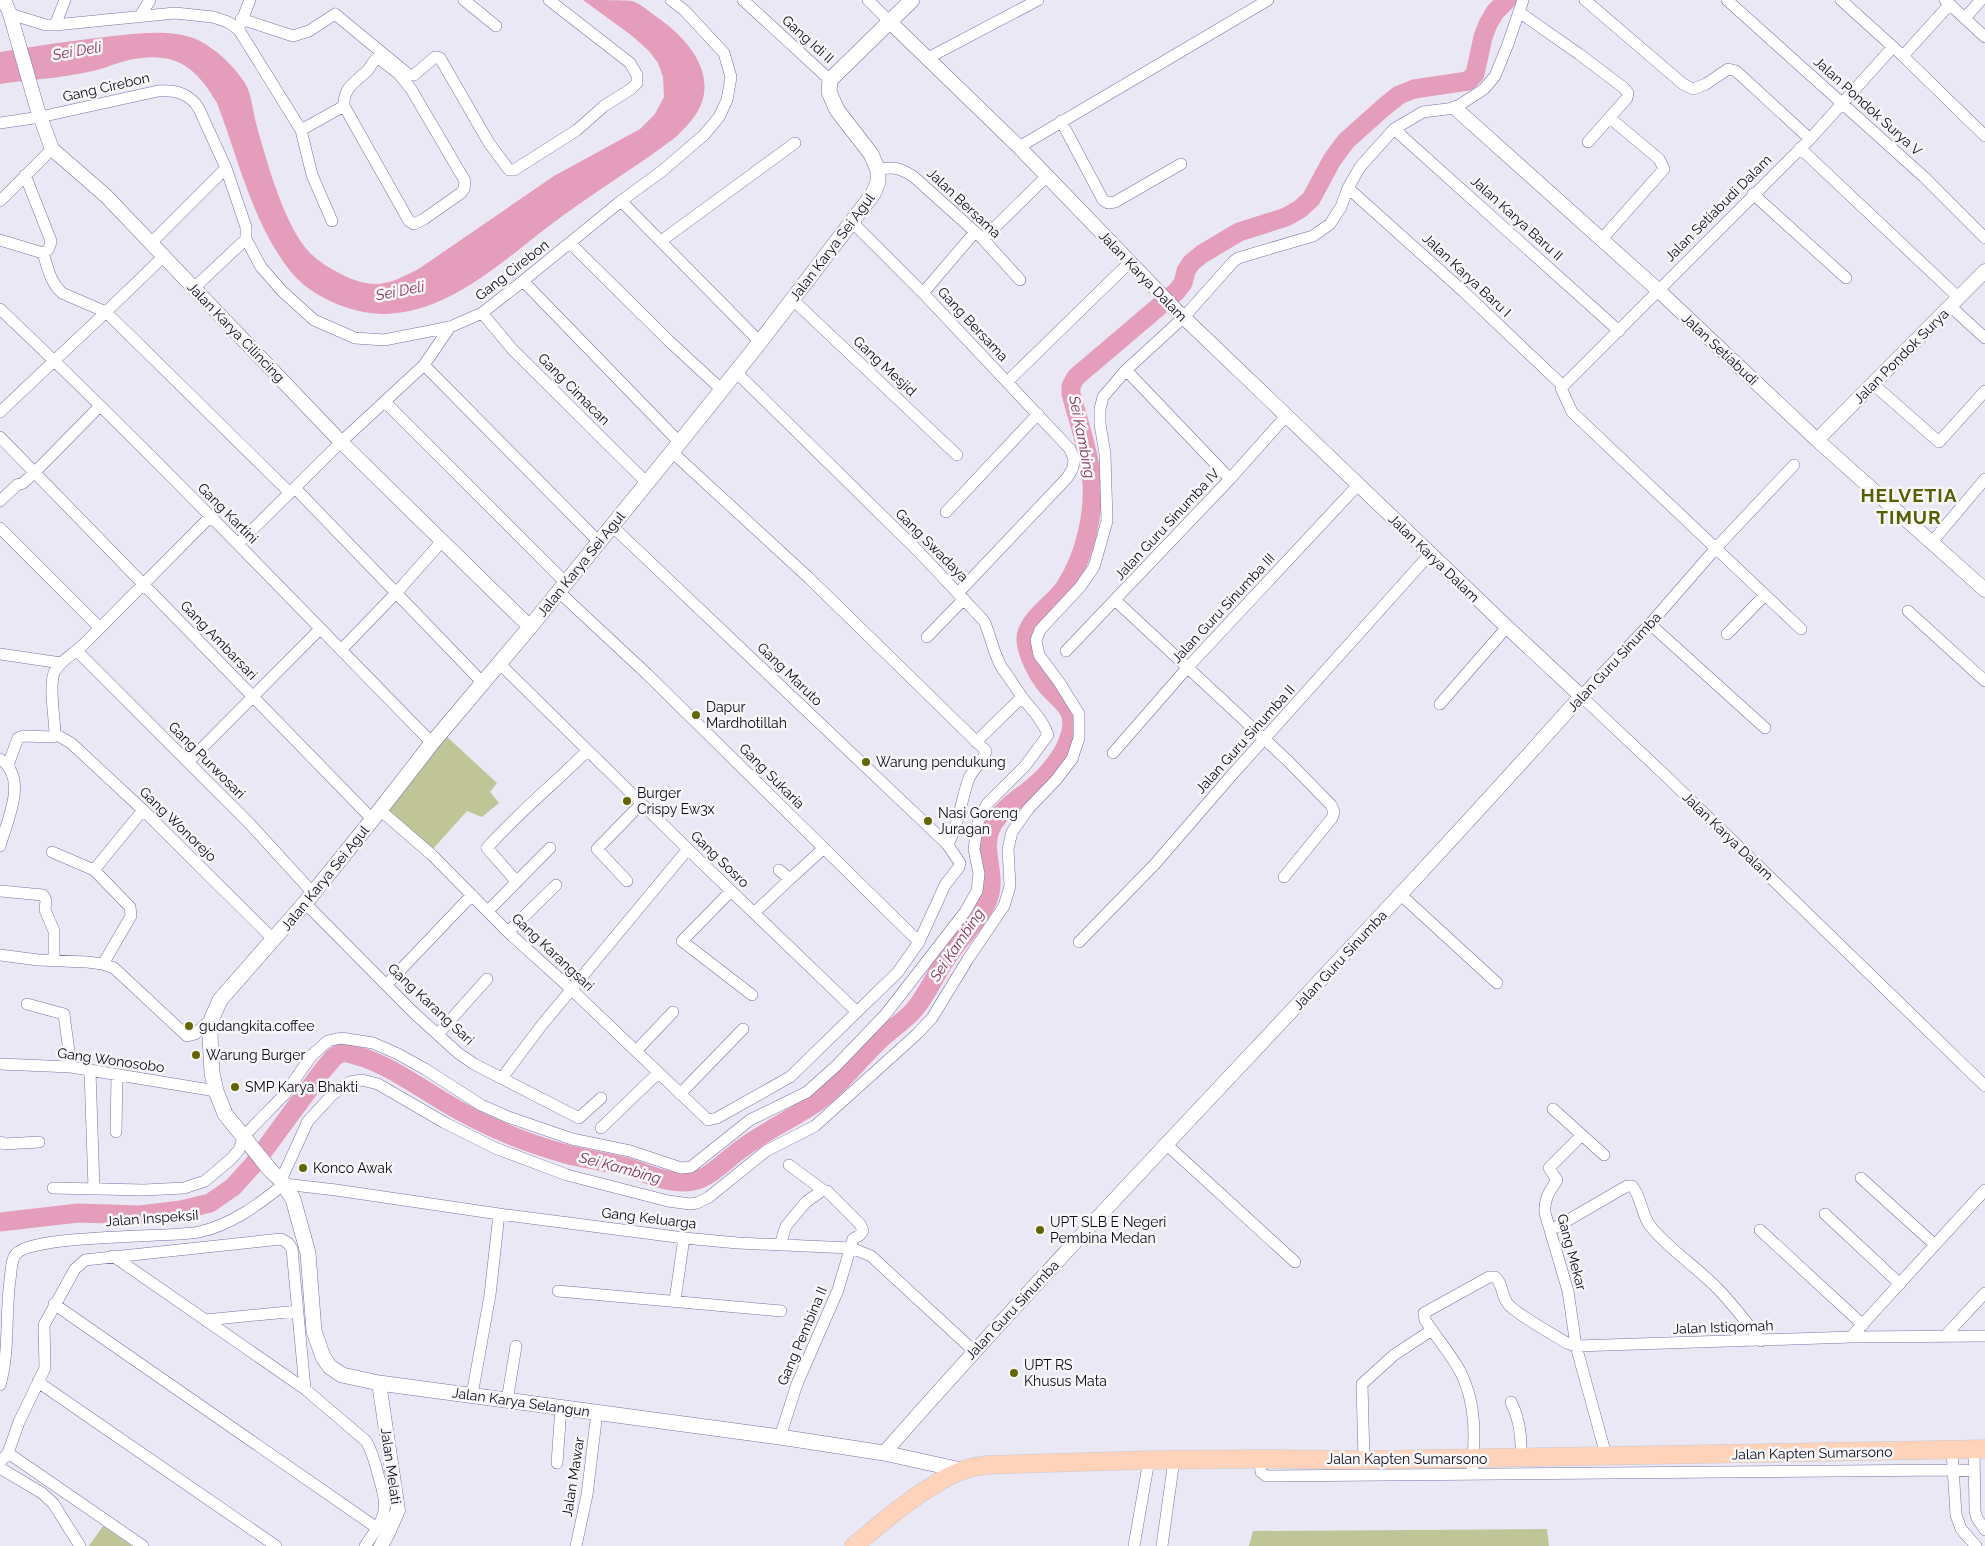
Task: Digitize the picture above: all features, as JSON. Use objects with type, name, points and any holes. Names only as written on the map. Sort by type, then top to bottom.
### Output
[{"type":"highway","name":"Jalan Kapten Sumarsono","points":[[854,1546],[926,1491],[961,1470],[987,1465],[1260,1458],[1362,1465],[1472,1466],[1521,1457],[1606,1455],[1704,1463],[1980,1450]]},
{"type":"main road","points":[[878,170],[871,154],[834,105],[829,92],[830,80],[912,0]]},
{"type":"main road","name":"Jalan Karya Sei Agul","points":[[245,1137],[225,1114],[216,1091],[212,1073],[210,1053],[212,1018],[220,1000],[309,898],[432,743],[599,542],[760,342],[873,194],[878,182],[878,170]]},
{"type":"main road","name":"Jalan Karya Selangun","points":[[245,1137],[293,1199],[308,1253],[314,1331],[323,1357],[330,1367],[342,1375],[379,1383],[780,1437],[884,1453],[961,1470]]},
{"type":"street","points":[[55,25],[65,0]]},
{"type":"street","points":[[140,16],[150,0]]},
{"type":"street","points":[[240,25],[250,0]]},
{"type":"street","points":[[464,0],[496,26]]},
{"type":"street","points":[[5,8],[46,25],[175,13],[213,17],[240,25],[293,36],[305,33],[335,14],[409,75],[414,75],[435,57],[440,58],[496,155],[509,170],[514,170],[578,130],[604,106],[637,83],[637,75],[630,63],[549,0]]},
{"type":"street","name":"Gang Cirebon","points":[[0,123],[38,113],[158,91],[177,91],[196,103],[226,168],[246,227],[246,239],[261,267],[282,291],[314,320],[356,338],[384,340],[450,327],[482,313],[571,244],[621,201],[662,171],[704,134],[719,117],[726,100],[731,77],[724,53],[684,10],[671,0]]},
{"type":"street","name":"Gang Idi II","points":[[743,0],[830,80]]},
{"type":"street","points":[[868,0],[890,22]]},
{"type":"street","points":[[928,58],[1037,0]]},
{"type":"street","points":[[1018,147],[1268,0]]},
{"type":"street","points":[[278,1178],[308,1121],[344,1086],[350,1082],[362,1080],[378,1084],[444,1123],[495,1148],[567,1175],[668,1201],[697,1203],[709,1197],[766,1151],[815,1126],[916,1034],[932,1018],[968,959],[1004,906],[1010,886],[1008,849],[1012,832],[1029,808],[1056,780],[1072,759],[1079,738],[1080,714],[1038,655],[1036,640],[1040,630],[1080,587],[1094,567],[1107,521],[1105,454],[1100,424],[1100,409],[1103,397],[1126,370],[1180,314],[1238,258],[1313,236],[1330,224],[1341,208],[1348,188],[1360,167],[1394,129],[1423,112],[1455,108],[1484,89],[1492,80],[1508,44],[1523,0]]},
{"type":"street","points":[[1585,0],[1683,84],[1693,89],[1706,84],[1728,69],[1736,71],[1810,139]]},
{"type":"street","name":"Jalan Pondok Surya V","points":[[1727,0],[1924,177],[1985,238]]},
{"type":"street","points":[[1841,0],[1903,56],[1985,136]]},
{"type":"street","points":[[1965,18],[1981,0]]},
{"type":"street","points":[[1903,56],[1947,2],[1985,37]]},
{"type":"street","name":"Jalan Karya Cilincing","points":[[5,8],[38,113],[52,149],[106,196],[341,442],[530,626]]},
{"type":"street","points":[[1519,12],[1579,54],[1628,93],[1627,98],[1588,142]]},
{"type":"street","name":"Jalan Karya Dalam","points":[[890,22],[1047,176],[1180,314],[1430,554],[1669,779],[1985,1086]]},
{"type":"street","points":[[240,25],[301,130],[312,175],[332,220]]},
{"type":"street","name":"Jalan Setiabudi Dalam","points":[[1563,386],[1810,139],[1893,47]]},
{"type":"street","points":[[378,58],[399,74],[411,89],[465,181],[464,189],[424,219],[414,224],[409,221],[344,106],[343,97],[347,88],[370,68],[372,61],[378,58]]},
{"type":"street","points":[[301,130],[344,106]]},
{"type":"street","name":"Jalan Setiabudi","points":[[1455,108],[1602,239],[1818,440],[1985,590]]},
{"type":"street","points":[[1602,239],[1664,169],[1658,159],[1610,118]]},
{"type":"street","points":[[1062,121],[1104,200],[1108,203],[1115,202],[1180,164]]},
{"type":"street","name":"Jalan Karya Baru II","points":[[1394,129],[1619,331]]},
{"type":"street","points":[[661,241],[795,143]]},
{"type":"street","points":[[1800,148],[1955,302],[1985,338]]},
{"type":"street","points":[[0,201],[52,149]]},
{"type":"street","name":"Jalan Bersama","points":[[878,170],[891,167],[904,170],[979,236],[1020,280]]},
{"type":"street","points":[[151,243],[226,168]]},
{"type":"street","points":[[25,175],[50,241],[48,251],[44,253]]},
{"type":"street","points":[[923,294],[979,236],[1047,176]]},
{"type":"street","name":"Jalan Karya Baru I","points":[[1348,188],[1464,292],[1563,386]]},
{"type":"street","points":[[1753,194],[1846,278]]},
{"type":"street","points":[[621,201],[760,342]]},
{"type":"street","name":"Gang Bersama","points":[[852,222],[1038,414],[1070,449],[1074,459],[1067,478],[961,596]]},
{"type":"street","points":[[194,288],[246,239]]},
{"type":"street","points":[[0,240],[44,253]]},
{"type":"street","points":[[571,244],[669,342],[721,389]]},
{"type":"street","points":[[44,253],[52,281],[57,288],[106,312],[396,592],[482,682]]},
{"type":"street","points":[[0,412],[164,256]]},
{"type":"street","points":[[1007,382],[1130,262]]},
{"type":"street","name":"Jalan Pondok Surya","points":[[1818,440],[1985,271]]},
{"type":"street","points":[[523,281],[676,447],[986,751],[970,777],[951,839],[947,844]]},
{"type":"street","name":"Gang Mesjid","points":[[792,300],[957,455]]},
{"type":"street","name":"Gang Kartini","points":[[0,309],[54,360],[238,544],[432,743]]},
{"type":"street","name":"Gang Cimacan","points":[[482,313],[513,350],[647,483]]},
{"type":"street","points":[[238,544],[341,442],[424,365],[450,327]]},
{"type":"street","points":[[424,365],[599,542]]},
{"type":"street","points":[[1126,370],[1230,479]]},
{"type":"street","name":"Gang Swadaya","points":[[245,1137],[284,1095],[302,1068],[322,1045],[334,1039],[354,1039],[373,1043],[398,1054],[482,1105],[508,1118],[572,1139],[630,1151],[681,1168],[691,1167],[750,1120],[807,1092],[836,1066],[885,1015],[965,912],[977,891],[979,874],[974,849],[978,822],[987,804],[1024,766],[1048,735],[1037,714],[1022,697],[1001,666],[991,644],[989,632],[984,621],[736,372]]},
{"type":"street","points":[[1873,384],[1939,442],[1985,391]]},
{"type":"street","points":[[1563,386],[1561,388],[1572,412],[1801,629]]},
{"type":"street","name":"Gang Sukaria","points":[[385,402],[647,674],[919,942]]},
{"type":"street","points":[[0,501],[17,485],[24,483],[100,406]]},
{"type":"street","points":[[946,512],[1038,414]]},
{"type":"street","name":"Jalan Guru Sinumba IV","points":[[1066,651],[1230,479],[1287,416]]},
{"type":"street","name":"Gang Ambarsari","points":[[0,437],[254,696],[376,815]]},
{"type":"street","name":"Jalan Guru Sinumba","points":[[884,1453],[974,1351],[1401,895],[1581,696],[1650,624],[1716,548],[1794,465]]},
{"type":"street","points":[[1932,542],[1985,479]]},
{"type":"street","name":"Jalan Guru Sinumba III","points":[[1112,753],[1188,667],[1358,485]]},
{"type":"street","points":[[0,846],[15,793],[14,782],[4,762],[18,738],[23,736],[53,737],[56,734],[53,674],[61,663],[77,651],[210,517]]},
{"type":"street","name":"Gang Maruto","points":[[612,526],[947,844],[960,865],[945,885],[919,942]]},
{"type":"street","points":[[0,528],[100,628]]},
{"type":"street","points":[[341,650],[442,541]]},
{"type":"street","name":"Jalan Guru Sinumba II","points":[[1079,942],[1155,864],[1430,554]]},
{"type":"street","points":[[1727,634],[1765,595]]},
{"type":"street","points":[[927,637],[961,596]]},
{"type":"street","points":[[1116,600],[1329,802],[1334,812],[1330,822],[1284,877]]},
{"type":"street","points":[[1908,611],[1985,681]]},
{"type":"street","points":[[1650,624],[1765,728]]},
{"type":"street","points":[[1440,704],[1507,627]]},
{"type":"street","points":[[188,762],[320,629]]},
{"type":"street","name":"Gang Purwosari","points":[[77,651],[249,823],[309,898]]},
{"type":"street","points":[[0,654],[61,663]]},
{"type":"street","name":"Gang Sosro","points":[[499,663],[688,850],[857,1012]]},
{"type":"street","points":[[976,742],[1022,697]]},
{"type":"street","name":"Gang Wonorejo","points":[[56,734],[71,743],[143,810],[274,940]]},
{"type":"street","points":[[517,882],[487,848],[540,793],[565,773],[587,751]]},
{"type":"street","points":[[626,881],[597,849],[642,804]]},
{"type":"street","points":[[94,870],[143,810]]},
{"type":"street","name":"Gang Karangsari","points":[[376,815],[432,855],[508,932],[571,989],[708,1120],[717,1118],[781,1084],[857,1012]]},
{"type":"street","points":[[488,911],[550,848]]},
{"type":"street","points":[[754,914],[824,848]]},
{"type":"street","points":[[502,1078],[571,989],[688,850]]},
{"type":"street","points":[[52,852],[94,870],[126,902],[132,912],[103,964]]},
{"type":"street","points":[[779,870],[790,879]]},
{"type":"street","points":[[508,932],[556,885]]},
{"type":"street","points":[[0,891],[43,895],[45,897],[45,910],[54,931],[54,960]]},
{"type":"street","points":[[731,891],[682,941],[752,996]]},
{"type":"street","points":[[387,984],[472,894]]},
{"type":"street","points":[[1401,895],[1497,983]]},
{"type":"street","name":"Gang Karang Sari","points":[[309,898],[387,984],[438,1034],[474,1064],[579,1118],[601,1098]]},
{"type":"street","points":[[857,1012],[898,972],[919,942]]},
{"type":"street","points":[[0,954],[103,964],[114,968],[187,1036],[195,1034],[212,1018]]},
{"type":"street","points":[[438,1034],[487,979]]},
{"type":"street","points":[[27,1004],[64,1014],[71,1067]]},
{"type":"street","points":[[636,1051],[673,1012]]},
{"type":"street","points":[[680,1094],[744,1029]]},
{"type":"street","name":"Gang Wonosobo","points":[[0,1064],[71,1067],[216,1091]]},
{"type":"street","points":[[90,1071],[94,1189]]},
{"type":"street","points":[[601,1128],[658,1073]]},
{"type":"street","points":[[116,1132],[117,1076]]},
{"type":"street","points":[[1553,1109],[1604,1155]]},
{"type":"street","name":"Gang Mekar","points":[[1576,1346],[1568,1292],[1545,1214],[1544,1203],[1558,1180],[1549,1168],[1582,1135]]},
{"type":"street","points":[[53,1188],[144,1190],[184,1188],[197,1185],[205,1181],[231,1159],[239,1150],[245,1137]]},
{"type":"street","points":[[0,1142],[4,1144],[39,1142]]},
{"type":"street","points":[[1166,1144],[1295,1262]]},
{"type":"street","points":[[780,1245],[786,1226],[806,1202],[823,1190],[789,1165]]},
{"type":"street","name":"Gang Keluarga","points":[[278,1178],[336,1190],[684,1238],[852,1248],[871,1256],[974,1351]]},
{"type":"street","name":"Jalan InspeksiI","points":[[0,1385],[7,1354],[7,1312],[14,1257],[18,1252],[28,1247],[102,1237],[198,1232],[228,1223],[266,1199],[278,1178]]},
{"type":"street","points":[[1861,1178],[1935,1246]]},
{"type":"street","points":[[1551,1230],[1627,1186],[1632,1186],[1637,1192],[1644,1217],[1650,1226],[1719,1290],[1761,1341]]},
{"type":"street","name":"Gang Pembina II","points":[[780,1437],[797,1384],[838,1290],[852,1248],[853,1239],[863,1231],[860,1224],[827,1191],[823,1190]]},
{"type":"street","points":[[1852,1337],[1984,1193]]},
{"type":"street","points":[[472,1395],[490,1295],[500,1214]]},
{"type":"street","points":[[1825,1214],[1900,1284]]},
{"type":"street","points":[[1760,1230],[1863,1325]]},
{"type":"street","points":[[675,1300],[684,1238]]},
{"type":"street","points":[[0,1462],[8,1453],[19,1422],[45,1368],[44,1325],[75,1269],[85,1260],[281,1239],[288,1243],[292,1249],[305,1389]]},
{"type":"street","points":[[113,1256],[305,1389],[358,1433],[371,1449],[386,1502],[384,1514],[365,1546]]},
{"type":"street","points":[[1606,1455],[1576,1346],[1567,1343],[1509,1306],[1502,1296],[1499,1280],[1495,1277],[1489,1277],[1424,1313],[1423,1318],[1452,1358],[1466,1386],[1473,1409],[1475,1436],[1472,1466],[1704,1463],[1974,1471]]},
{"type":"street","points":[[558,1291],[781,1311]]},
{"type":"street","points":[[1945,1336],[1985,1293]]},
{"type":"street","points":[[54,1304],[377,1528]]},
{"type":"street","points":[[205,1320],[298,1311]]},
{"type":"street","points":[[1362,1465],[1363,1382],[1394,1355],[1432,1330]]},
{"type":"street","name":"Jalan Istiqomah","points":[[1576,1346],[1852,1337],[1985,1336]]},
{"type":"street","points":[[508,1401],[516,1346]]},
{"type":"street","points":[[38,1382],[276,1546]]},
{"type":"street","name":"Jalan Melati","points":[[379,1383],[398,1510],[381,1546]]},
{"type":"street","points":[[1511,1402],[1518,1416],[1522,1437],[1521,1457]]},
{"type":"street","points":[[556,1463],[561,1408]]},
{"type":"street","name":"Jalan Mawar","points":[[576,1546],[587,1494],[597,1412]]},
{"type":"street","points":[[1980,1450],[1974,1471],[1975,1511],[1985,1530]]},
{"type":"street","points":[[1952,1451],[1956,1515],[1961,1529],[1976,1546]]},
{"type":"street","points":[[8,1453],[143,1546]]},
{"type":"street","points":[[1134,1546],[1148,1460]]},
{"type":"street","points":[[1162,1546],[1174,1460]]},
{"type":"street","points":[[0,1468],[42,1493],[53,1503],[80,1546]]},
{"type":"green space","points":[[445,735],[497,783],[490,792],[499,803],[482,817],[467,811],[432,850],[385,810]]},
{"type":"green space","points":[[103,1526],[132,1546],[89,1546]]},
{"type":"green space","points":[[1547,1529],[1549,1546],[1249,1546],[1253,1531]]},
{"type":"water","name":"Sei Deli","points":[[583,0],[632,1],[647,9],[671,28],[689,47],[702,69],[704,94],[698,111],[690,123],[676,137],[561,217],[488,273],[434,304],[405,312],[376,314],[345,307],[316,293],[291,272],[266,233],[256,212],[217,103],[199,78],[180,63],[156,57],[141,58],[78,74],[0,84],[0,52],[140,33],[175,34],[198,40],[224,58],[245,83],[278,194],[293,229],[302,243],[314,257],[339,273],[362,282],[381,284],[390,282],[420,268],[554,176],[640,129],[655,114],[664,97],[663,77],[658,63],[649,51],[631,35]]},
{"type":"waterway","name":"Sei Kambing","points":[[0,1222],[78,1213],[140,1215],[181,1210],[210,1203],[233,1187],[253,1165],[323,1070],[334,1057],[342,1052],[374,1061],[471,1117],[525,1141],[566,1154],[627,1167],[678,1182],[694,1181],[710,1174],[752,1141],[823,1097],[883,1037],[910,1014],[929,988],[946,959],[975,922],[990,893],[991,874],[987,846],[991,828],[1005,809],[1045,775],[1058,760],[1067,744],[1072,726],[1070,712],[1039,675],[1030,658],[1026,640],[1030,626],[1065,587],[1072,575],[1083,548],[1090,518],[1092,503],[1090,464],[1071,394],[1071,386],[1076,377],[1176,292],[1183,283],[1186,271],[1191,263],[1202,254],[1239,232],[1286,217],[1300,209],[1311,199],[1332,160],[1346,141],[1399,95],[1414,89],[1468,81],[1475,74],[1483,37],[1488,24],[1495,12],[1507,0]]},
{"type":"place","name":"Dapur Mardhotillah","points":[[696,715]]},
{"type":"place","name":"Warung pendukung","points":[[866,762]]},
{"type":"place","name":"Burger Crispy Ew3x","points":[[627,801]]},
{"type":"place","name":"Nasi Goreng Juragan","points":[[928,821]]},
{"type":"place","name":"gudangkita.coffee","points":[[189,1026]]},
{"type":"place","name":"Warung Burger","points":[[196,1055]]},
{"type":"place","name":"SMP Karya Bhakti","points":[[235,1087]]},
{"type":"place","name":"Konco Awak","points":[[303,1168]]},
{"type":"place","name":"UPT SLB E Negeri Pembina Medan","points":[[1040,1230]]},
{"type":"place","name":"UPT RS Khusus Mata","points":[[1014,1373]]},
{"type":"district","name":"HELVETIA TIMUR","points":[[1909,506]]}]
